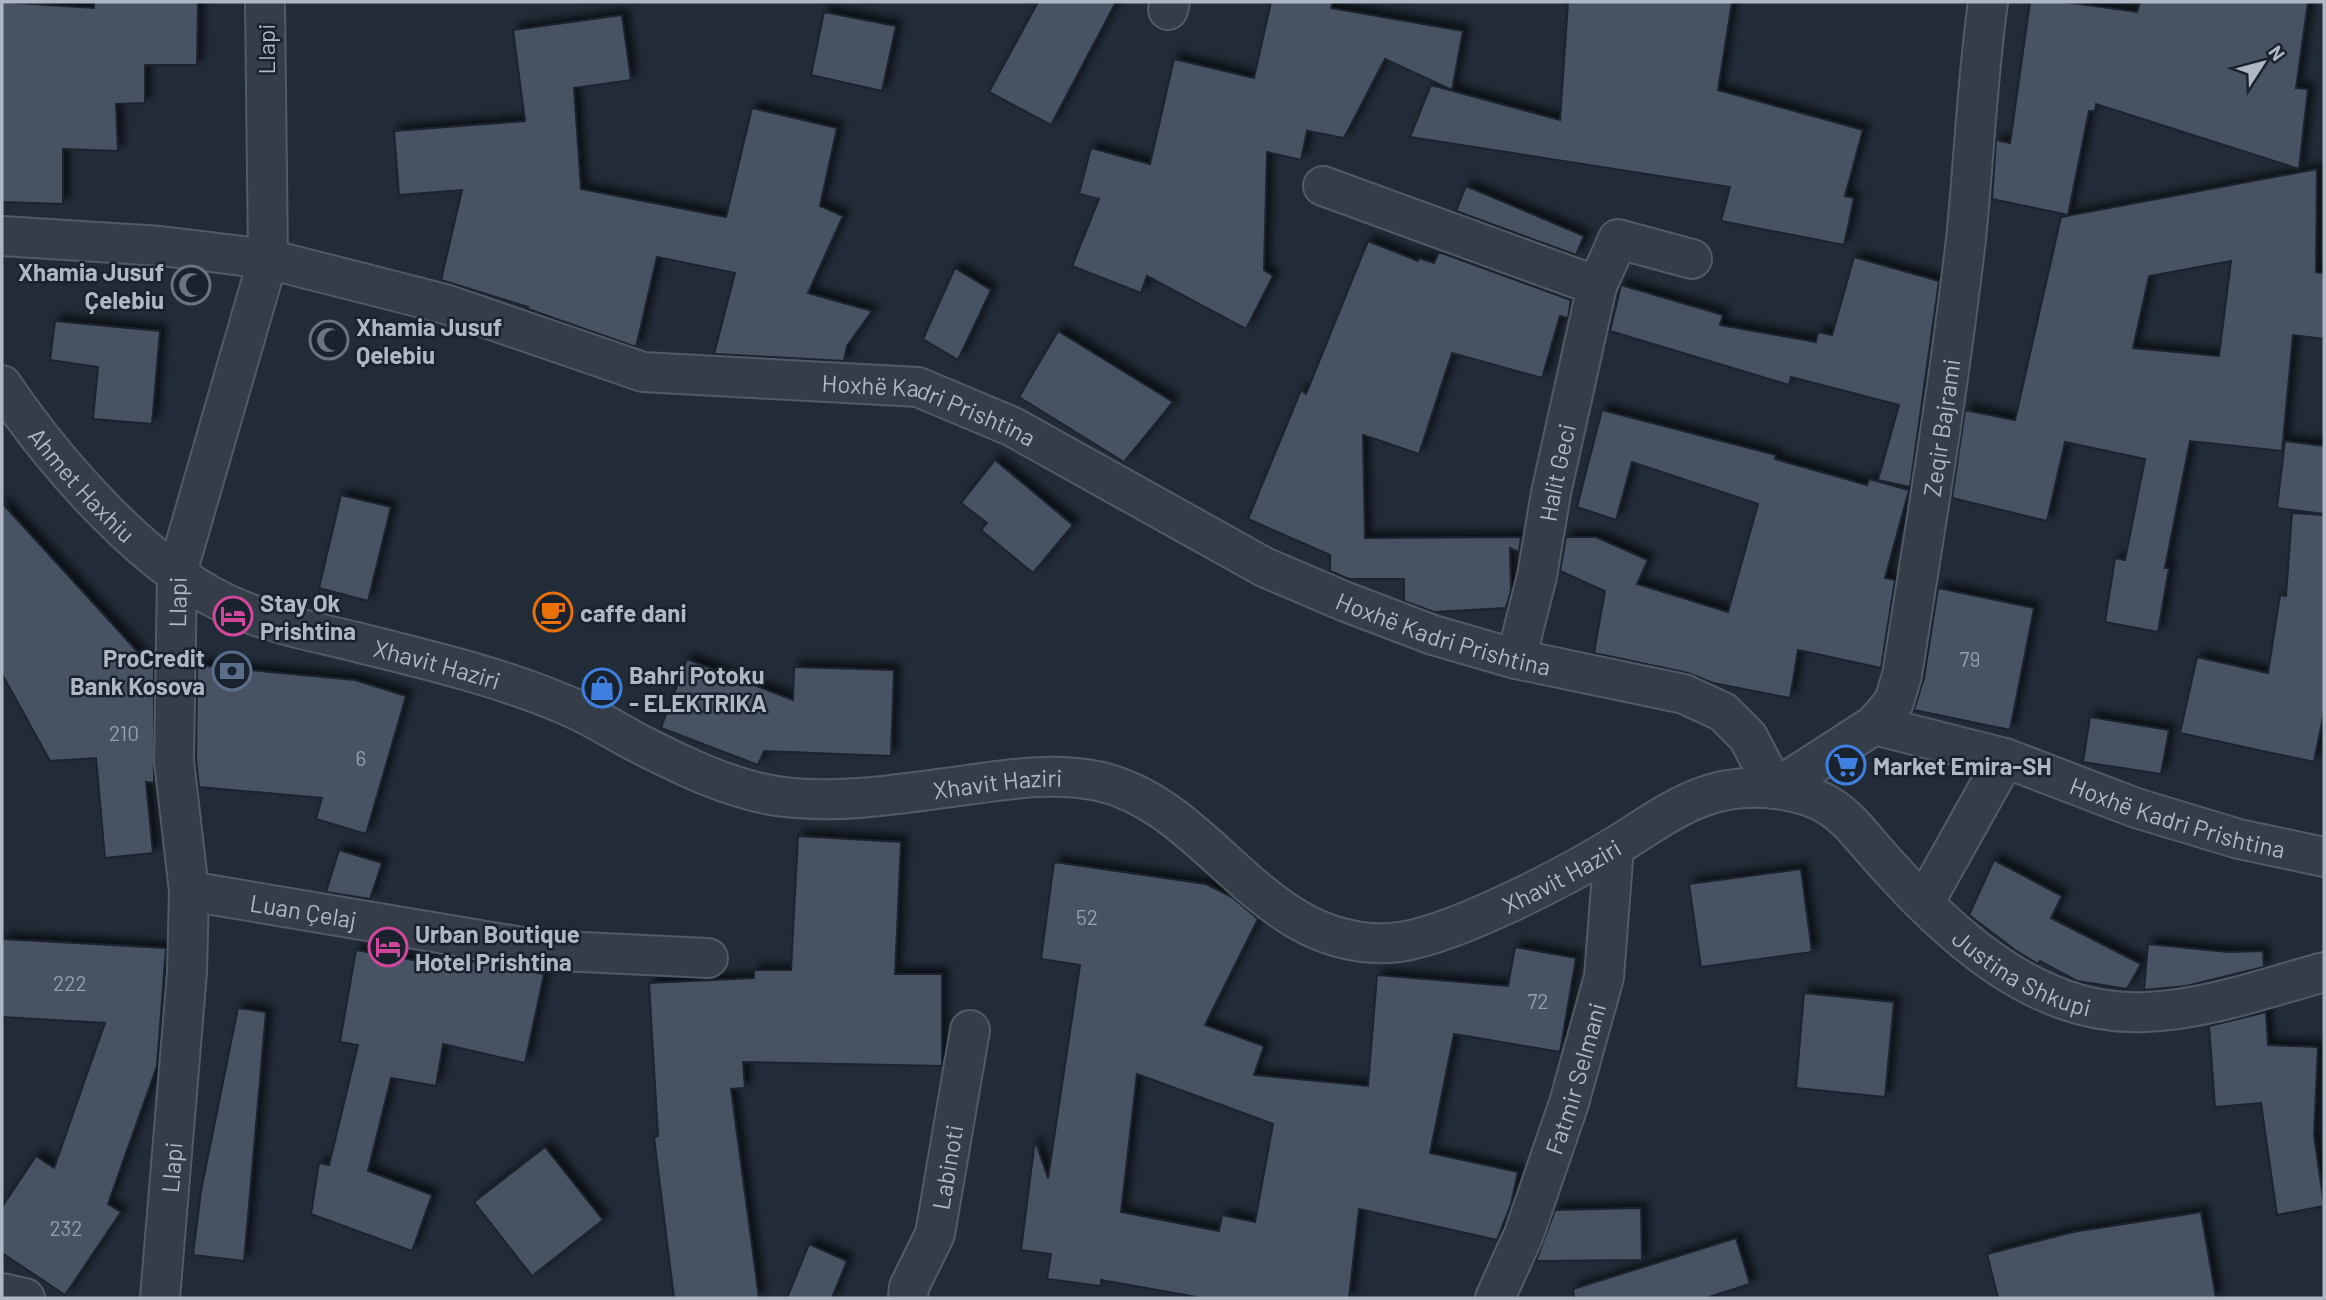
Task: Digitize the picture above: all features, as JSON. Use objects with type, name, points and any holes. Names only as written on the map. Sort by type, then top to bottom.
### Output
[{"type":"street","name":"Llapi","points":[[160,1298],[187,972],[188,891],[174,761],[177,573],[268,259],[265,2]]},
{"type":"street","name":"Zeqir Bajrami","points":[[1775,789],[1874,726],[1894,702],[1902,675],[1966,237],[1978,70],[1988,2]]},
{"type":"street","points":[[1323,186],[1597,286]]},
{"type":"street","name":"Hoxhë Kadri Prishtina","points":[[2,236],[161,246],[268,259],[445,304],[643,372],[918,387],[1013,427],[1264,567],[1433,635],[1516,659],[1684,694],[1723,712],[1748,737],[1775,789]]},
{"type":"street","name":"Halit Geci","points":[[1516,659],[1538,576],[1551,493],[1597,286],[1618,239],[1692,259]]},
{"type":"street","name":"Ahmet Haxhiu","points":[[2,385],[74,477],[124,529],[177,573]]},
{"type":"street","name":"Xhavit Haziri","points":[[177,573],[233,607],[291,626],[505,682],[571,707],[638,744],[710,776],[779,797],[860,799],[1034,775],[1101,782],[1161,808],[1273,907],[1329,936],[1392,943],[1448,928],[1516,899],[1614,848],[1670,810],[1701,795],[1740,786],[1775,789]]},
{"type":"street","name":"Hoxhë Kadri Prishtina","points":[[1874,726],[2005,758],[2188,824],[2239,839],[2324,857]]},
{"type":"street","points":[[1924,903],[2005,758]]},
{"type":"street","name":"Justina Shkupi","points":[[1775,789],[1815,796],[1839,812],[1924,903],[2007,973],[2090,1009],[2143,1012],[2198,1006],[2324,972]]},
{"type":"street","name":"Fatmir Selmani","points":[[1495,1298],[1524,1234],[1565,1116],[1604,976],[1614,848]]},
{"type":"street","name":"Luan Çelaj","points":[[188,891],[540,950],[708,958]]},
{"type":"street","name":"Labinoti","points":[[908,1298],[909,1287],[934,1234],[970,1030]]},
{"type":"street","points":[[2,1293],[25,1298]]},
{"type":"building","points":[[2,2],[94,8],[94,2],[198,2],[197,65],[145,65],[145,103],[116,104],[118,151],[63,149],[63,204],[2,202]]},
{"type":"building","points":[[1038,2],[1116,2],[1051,125],[989,92]]},
{"type":"building","points":[[1271,2],[1333,2],[1331,8],[1463,31],[1452,90],[1385,59],[1344,138],[1307,131],[1301,160],[1267,152],[1264,270],[1273,276],[1246,329],[1147,276],[1141,293],[1072,266],[1099,199],[1079,194],[1091,148],[1150,164],[1174,59],[1254,78]]},
{"type":"building","points":[[1568,2],[1732,2],[1718,90],[1863,130],[1845,196],[1854,198],[1844,245],[1721,221],[1730,187],[1410,137],[1431,85],[1560,120]]},
{"type":"building","points":[[2030,2],[2065,2],[2137,12],[2140,2],[2308,2],[2296,88],[2308,89],[2299,169],[2096,104],[2095,111],[2089,111],[2068,215],[1992,199],[1996,140],[2010,143]]},
{"type":"building","points":[[824,12],[896,26],[882,91],[811,75]]},
{"type":"building","points":[[622,15],[631,80],[574,88],[581,189],[726,217],[752,108],[837,128],[820,206],[843,216],[808,293],[872,311],[847,346],[844,361],[714,354],[735,273],[657,257],[636,347],[528,307],[441,280],[462,190],[399,195],[394,131],[525,121],[513,30]]},
{"type":"building","points":[[2317,169],[2316,272],[2324,273],[2324,339],[2293,335],[2282,451],[2190,441],[2165,568],[2169,568],[2158,632],[2105,622],[2115,558],[2125,560],[2145,459],[2065,442],[2047,521],[1952,498],[1965,410],[2015,420],[2061,217]],"holes":[[[2231,261],[2219,356],[2133,348],[2149,276]]]},
{"type":"building","points":[[1466,186],[1584,236],[1576,255],[1456,211]]},
{"type":"building","points":[[1368,241],[1418,261],[1419,258],[1434,263],[1439,252],[1571,300],[1568,318],[1560,316],[1542,378],[1452,353],[1419,454],[1363,435],[1365,538],[1521,537],[1519,552],[1510,548],[1511,590],[1506,608],[1434,612],[1404,601],[1404,579],[1349,579],[1330,571],[1330,555],[1248,519],[1301,390],[1306,394]]},
{"type":"building","points":[[1854,257],[1939,281],[1910,487],[1878,480],[1899,405],[1791,377],[1789,385],[1610,331],[1621,285],[1723,315],[1720,325],[1816,342],[1818,332],[1832,335]]},
{"type":"building","points":[[955,268],[991,290],[958,360],[923,339]]},
{"type":"building","points":[[55,321],[160,331],[152,424],[93,419],[98,367],[50,360]]},
{"type":"building","points":[[1058,331],[1173,402],[1124,462],[1019,397]]},
{"type":"building","points":[[1602,410],[1776,455],[1775,459],[1867,485],[1869,479],[1909,490],[1885,578],[1895,580],[1881,668],[1798,650],[1790,698],[1713,683],[1688,673],[1594,653],[1605,591],[1560,571],[1566,537],[1596,537],[1648,560],[1637,584],[1728,612],[1758,504],[1632,462],[1616,520],[1577,507]]},
{"type":"building","points":[[2285,441],[2324,446],[2324,514],[2277,508]]},
{"type":"building","points":[[995,460],[1073,525],[1033,573],[981,530],[987,523],[961,503]]},
{"type":"building","points":[[341,495],[391,507],[368,601],[319,588]]},
{"type":"building","points":[[2,503],[146,661],[154,661],[154,783],[146,782],[153,853],[105,858],[96,758],[50,761],[2,674]]},
{"type":"building","points":[[2292,513],[2324,515],[2324,712],[2314,762],[2180,733],[2197,657],[2268,673],[2280,595],[2286,596]]},
{"type":"building","points":[[1938,588],[2034,608],[2010,730],[1914,710],[1924,678]]},
{"type":"building","points":[[687,659],[793,700],[794,667],[894,670],[891,756],[764,751],[758,765],[661,728]]},
{"type":"building","points":[[197,665],[355,680],[406,696],[366,834],[316,819],[322,798],[199,787],[196,760]]},
{"type":"building","points":[[2090,717],[2169,730],[2161,774],[2083,762]]},
{"type":"building","points":[[798,836],[901,842],[895,974],[942,974],[942,1066],[743,1062],[745,1088],[731,1089],[759,1298],[674,1298],[654,1137],[658,1136],[649,983],[754,978],[754,970],[791,970]]},
{"type":"building","points":[[339,850],[382,863],[370,899],[326,892]]},
{"type":"building","points":[[1994,860],[2062,896],[2051,918],[2141,964],[2127,989],[2077,981],[2040,961],[2038,964],[1969,915]]},
{"type":"building","points":[[1054,862],[1206,884],[1232,897],[1258,919],[1205,1025],[1264,1046],[1254,1075],[1368,1086],[1377,975],[1508,986],[1515,947],[1576,958],[1560,1052],[1454,1034],[1430,1153],[1518,1172],[1511,1204],[1497,1240],[1359,1209],[1349,1298],[1202,1298],[1101,1280],[1101,1286],[1047,1279],[1051,1254],[1021,1250],[1035,1140],[1048,1178],[1080,965],[1041,959]],"holes":[[[1137,1074],[1273,1124],[1255,1222],[1222,1215],[1219,1231],[1121,1212]]]},
{"type":"building","points":[[1801,869],[1812,952],[1701,967],[1689,884]]},
{"type":"building","points":[[2,939],[166,948],[157,1066],[108,1204],[121,1212],[65,1295],[2,1253],[2,1207],[36,1156],[54,1168],[105,1023],[2,1017]]},
{"type":"building","points":[[2148,944],[2228,952],[2263,951],[2264,967],[2186,986],[2144,990]]},
{"type":"building","points":[[356,950],[465,969],[467,960],[544,974],[525,1063],[443,1044],[436,1086],[391,1078],[368,1171],[432,1195],[412,1251],[311,1214],[319,1163],[329,1165],[358,1045],[340,1042]]},
{"type":"building","points":[[1804,993],[1894,1002],[1885,1097],[1796,1088]]},
{"type":"building","points":[[238,1008],[266,1012],[244,1261],[193,1255],[201,1191]]},
{"type":"building","points":[[2266,1012],[2268,1045],[2318,1047],[2314,1135],[2324,1206],[2277,1215],[2261,1103],[2215,1107],[2209,1026]]},
{"type":"building","points":[[545,1147],[603,1220],[532,1276],[474,1202]]},
{"type":"building","points":[[1641,1208],[1642,1260],[1536,1261],[1555,1210]]},
{"type":"building","points":[[2201,1212],[2216,1298],[1998,1298],[1987,1254],[2073,1232]]},
{"type":"building","points":[[1736,1238],[1750,1284],[1706,1298],[1574,1298],[1573,1289]]},
{"type":"building","points":[[809,1244],[847,1261],[832,1298],[787,1298]]},
{"type":"place","name":"Xhamia Jusuf Çelebiu","points":[[191,285]]},
{"type":"place","name":"Xhamia Jusuf Qelebiu","points":[[329,340]]},
{"type":"place","name":"caffe dani","points":[[553,612]]},
{"type":"place","name":"Stay Ok Prishtina","points":[[233,616]]},
{"type":"place","name":"ProCredit Bank Kosova","points":[[232,671]]},
{"type":"place","name":"Bahri Potoku - ELEKTRIKA","points":[[602,688]]},
{"type":"place","name":"Market Emira-SH","points":[[1846,765]]},
{"type":"place","name":"Urban Boutique Hotel Prishtina","points":[[388,947]]}]
